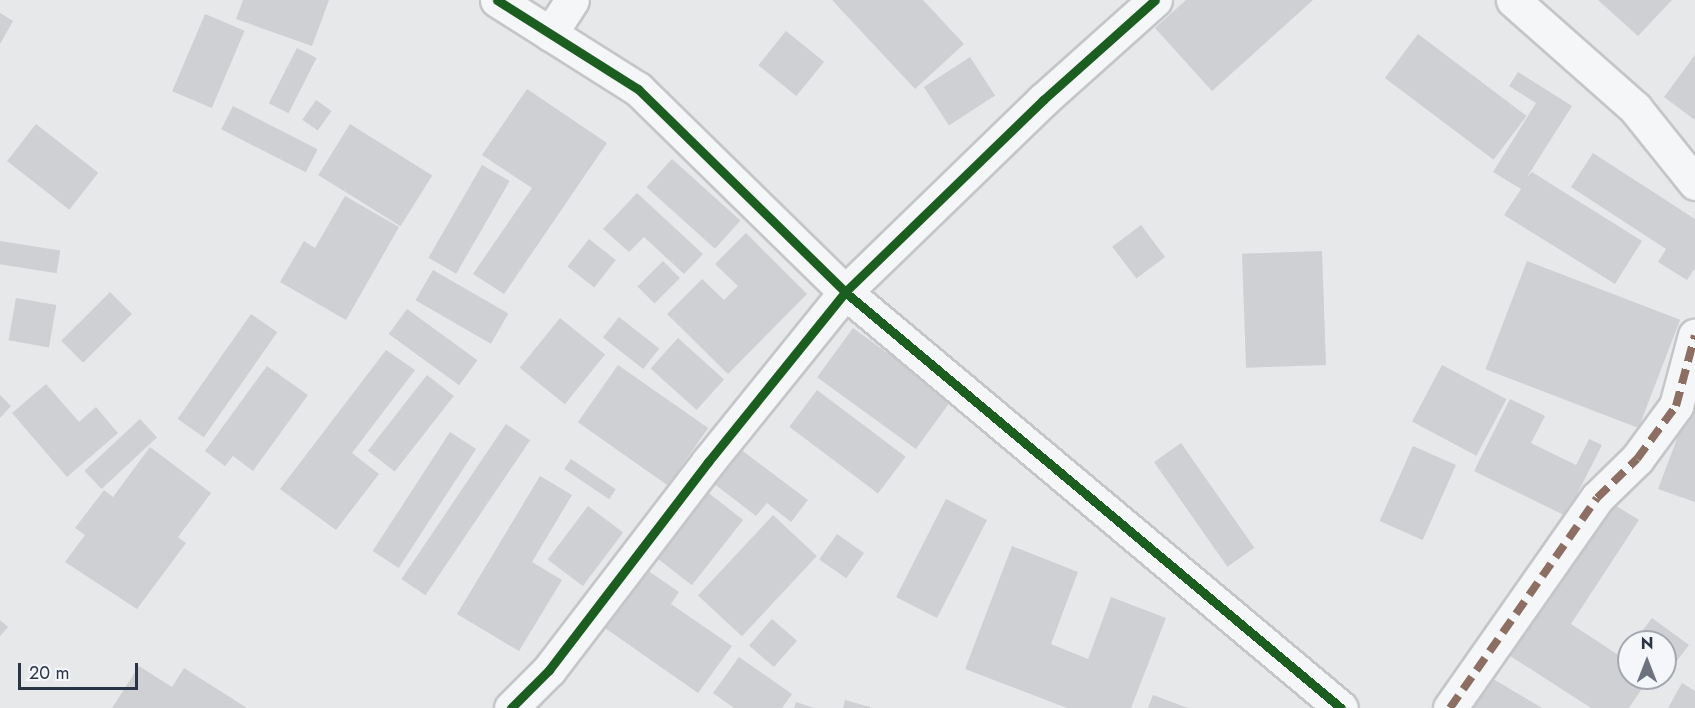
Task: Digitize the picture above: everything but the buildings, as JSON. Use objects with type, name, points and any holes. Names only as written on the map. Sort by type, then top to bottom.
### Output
[{"type":"street","points":[[497,0],[638,89],[845,292],[1341,708]]},
{"type":"street","points":[[550,34],[572,0]]},
{"type":"street","points":[[511,708],[549,670],[708,462],[845,292],[1043,100],[1155,0]]},
{"type":"street","points":[[1514,0],[1635,108],[1695,183]]},
{"type":"street","points":[[1450,708],[1598,498],[1637,459],[1676,406],[1695,335]]},
{"type":"marked path","points":[[1450,708],[1597,498],[1637,459],[1676,406],[1695,335]]},
{"type":"cycle path","points":[[497,0],[638,89],[845,292],[1341,708]]},
{"type":"cycle path","points":[[511,708],[549,670],[708,462],[845,292],[1043,100],[1155,0]]}]
